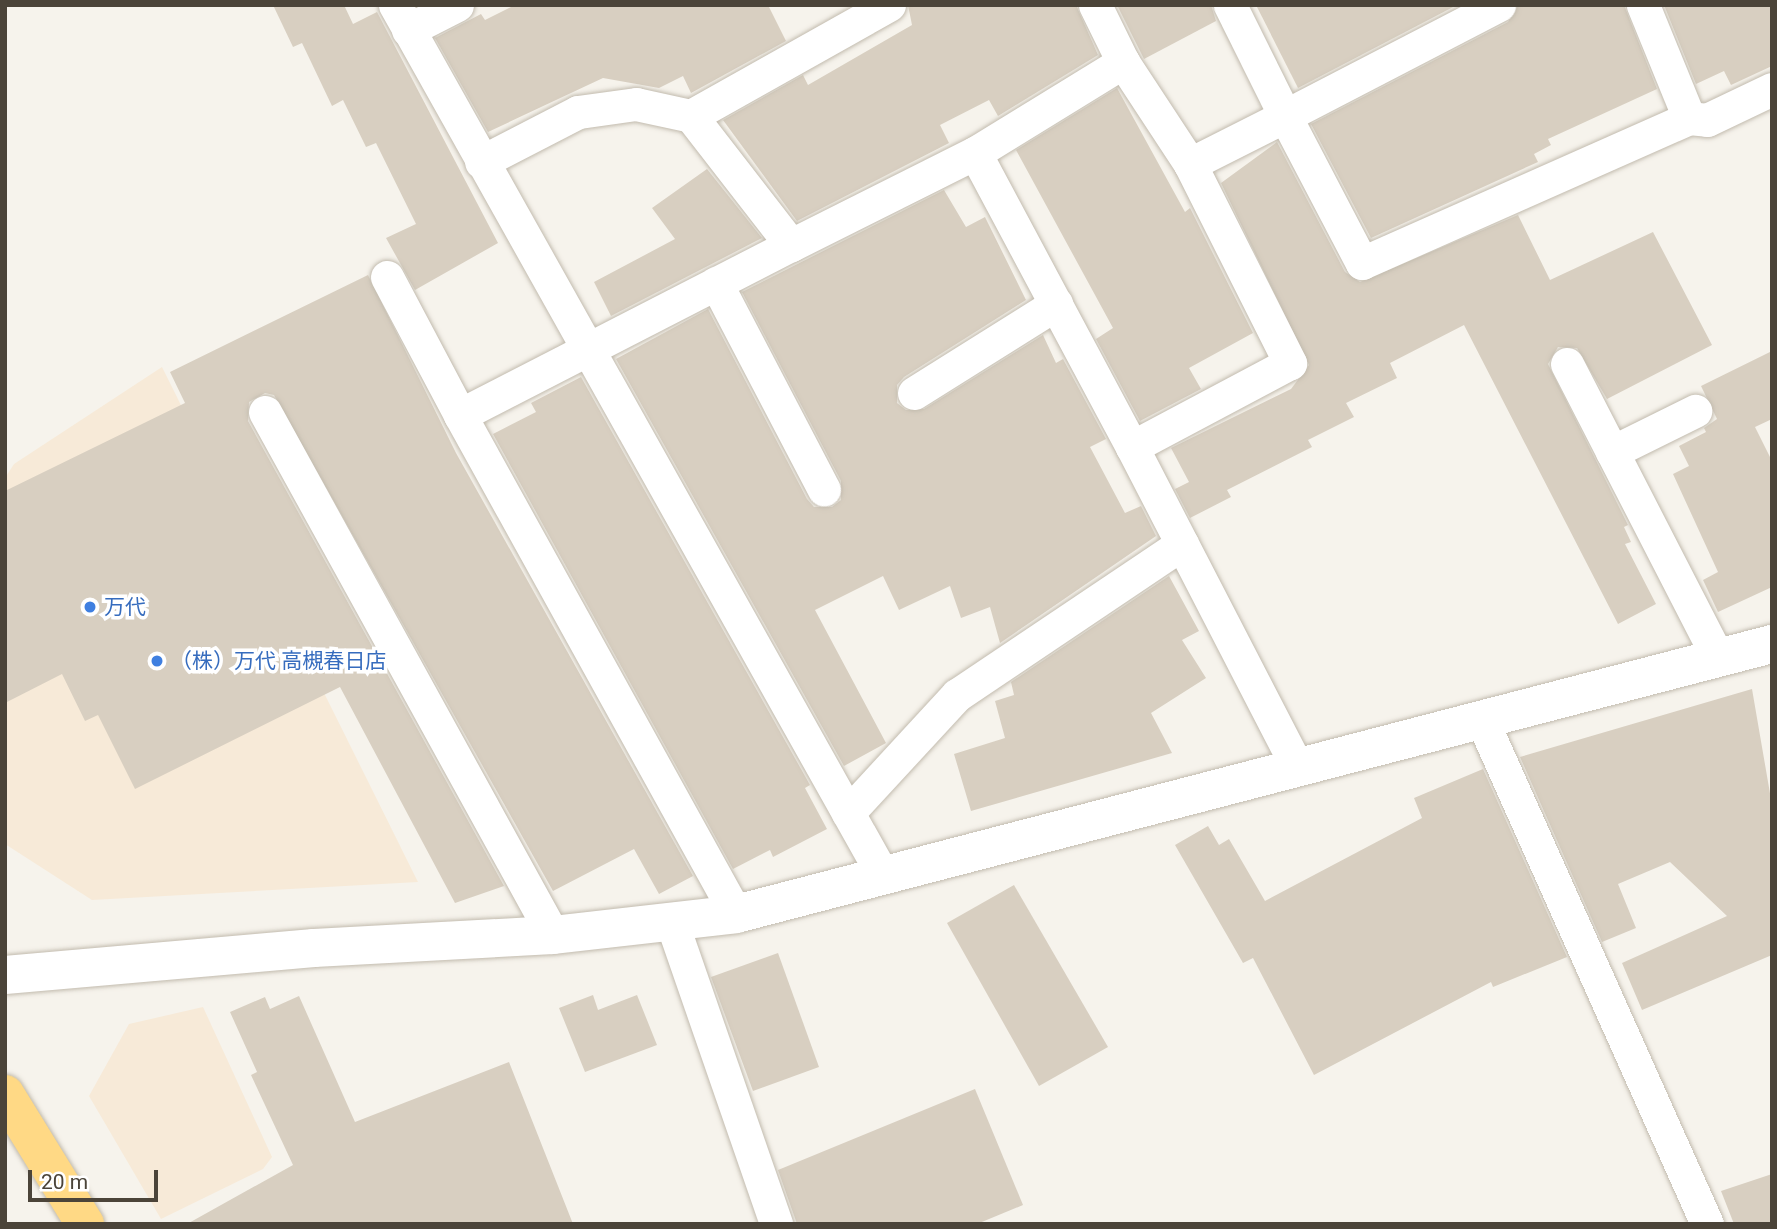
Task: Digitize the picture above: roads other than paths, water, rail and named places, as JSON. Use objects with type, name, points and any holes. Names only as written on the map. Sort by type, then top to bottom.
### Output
[{"type":"highway","points":[[5,1094],[85,1224]]},
{"type":"street","points":[[457,5],[402,18],[884,877]]},
{"type":"street","points":[[691,116],[889,5]]},
{"type":"street","points":[[1095,5],[1123,62],[1190,164],[1290,363],[1132,447]]},
{"type":"street","points":[[1230,5],[1284,116],[1362,263],[1689,118],[1707,120],[1772,89]]},
{"type":"street","points":[[1190,164],[1499,5]]},
{"type":"street","points":[[1643,5],[1689,118]]},
{"type":"street","points":[[460,415],[791,244],[975,153],[1123,62]]},
{"type":"street","points":[[481,162],[578,112],[636,104],[691,116],[791,244]]},
{"type":"street","points":[[975,153],[1132,447],[1298,769]]},
{"type":"street","points":[[387,277],[460,415],[736,914]]},
{"type":"street","points":[[716,283],[824,490]]},
{"type":"street","points":[[914,393],[1056,304]]},
{"type":"street","points":[[1567,364],[1718,658]]},
{"type":"street","points":[[1612,452],[1695,411]]},
{"type":"street","points":[[265,412],[554,935]]},
{"type":"street","points":[[848,813],[957,695],[1182,544]]},
{"type":"street","points":[[5,975],[314,948],[554,935],[736,914],[1772,644]]},
{"type":"street","points":[[1482,720],[1707,1224]]},
{"type":"street","points":[[672,923],[776,1224]]},
{"type":"place","name":"万代","points":[[90,607]]},
{"type":"place","name":"（株）万代 高槻春日店","points":[[157,661]]}]
